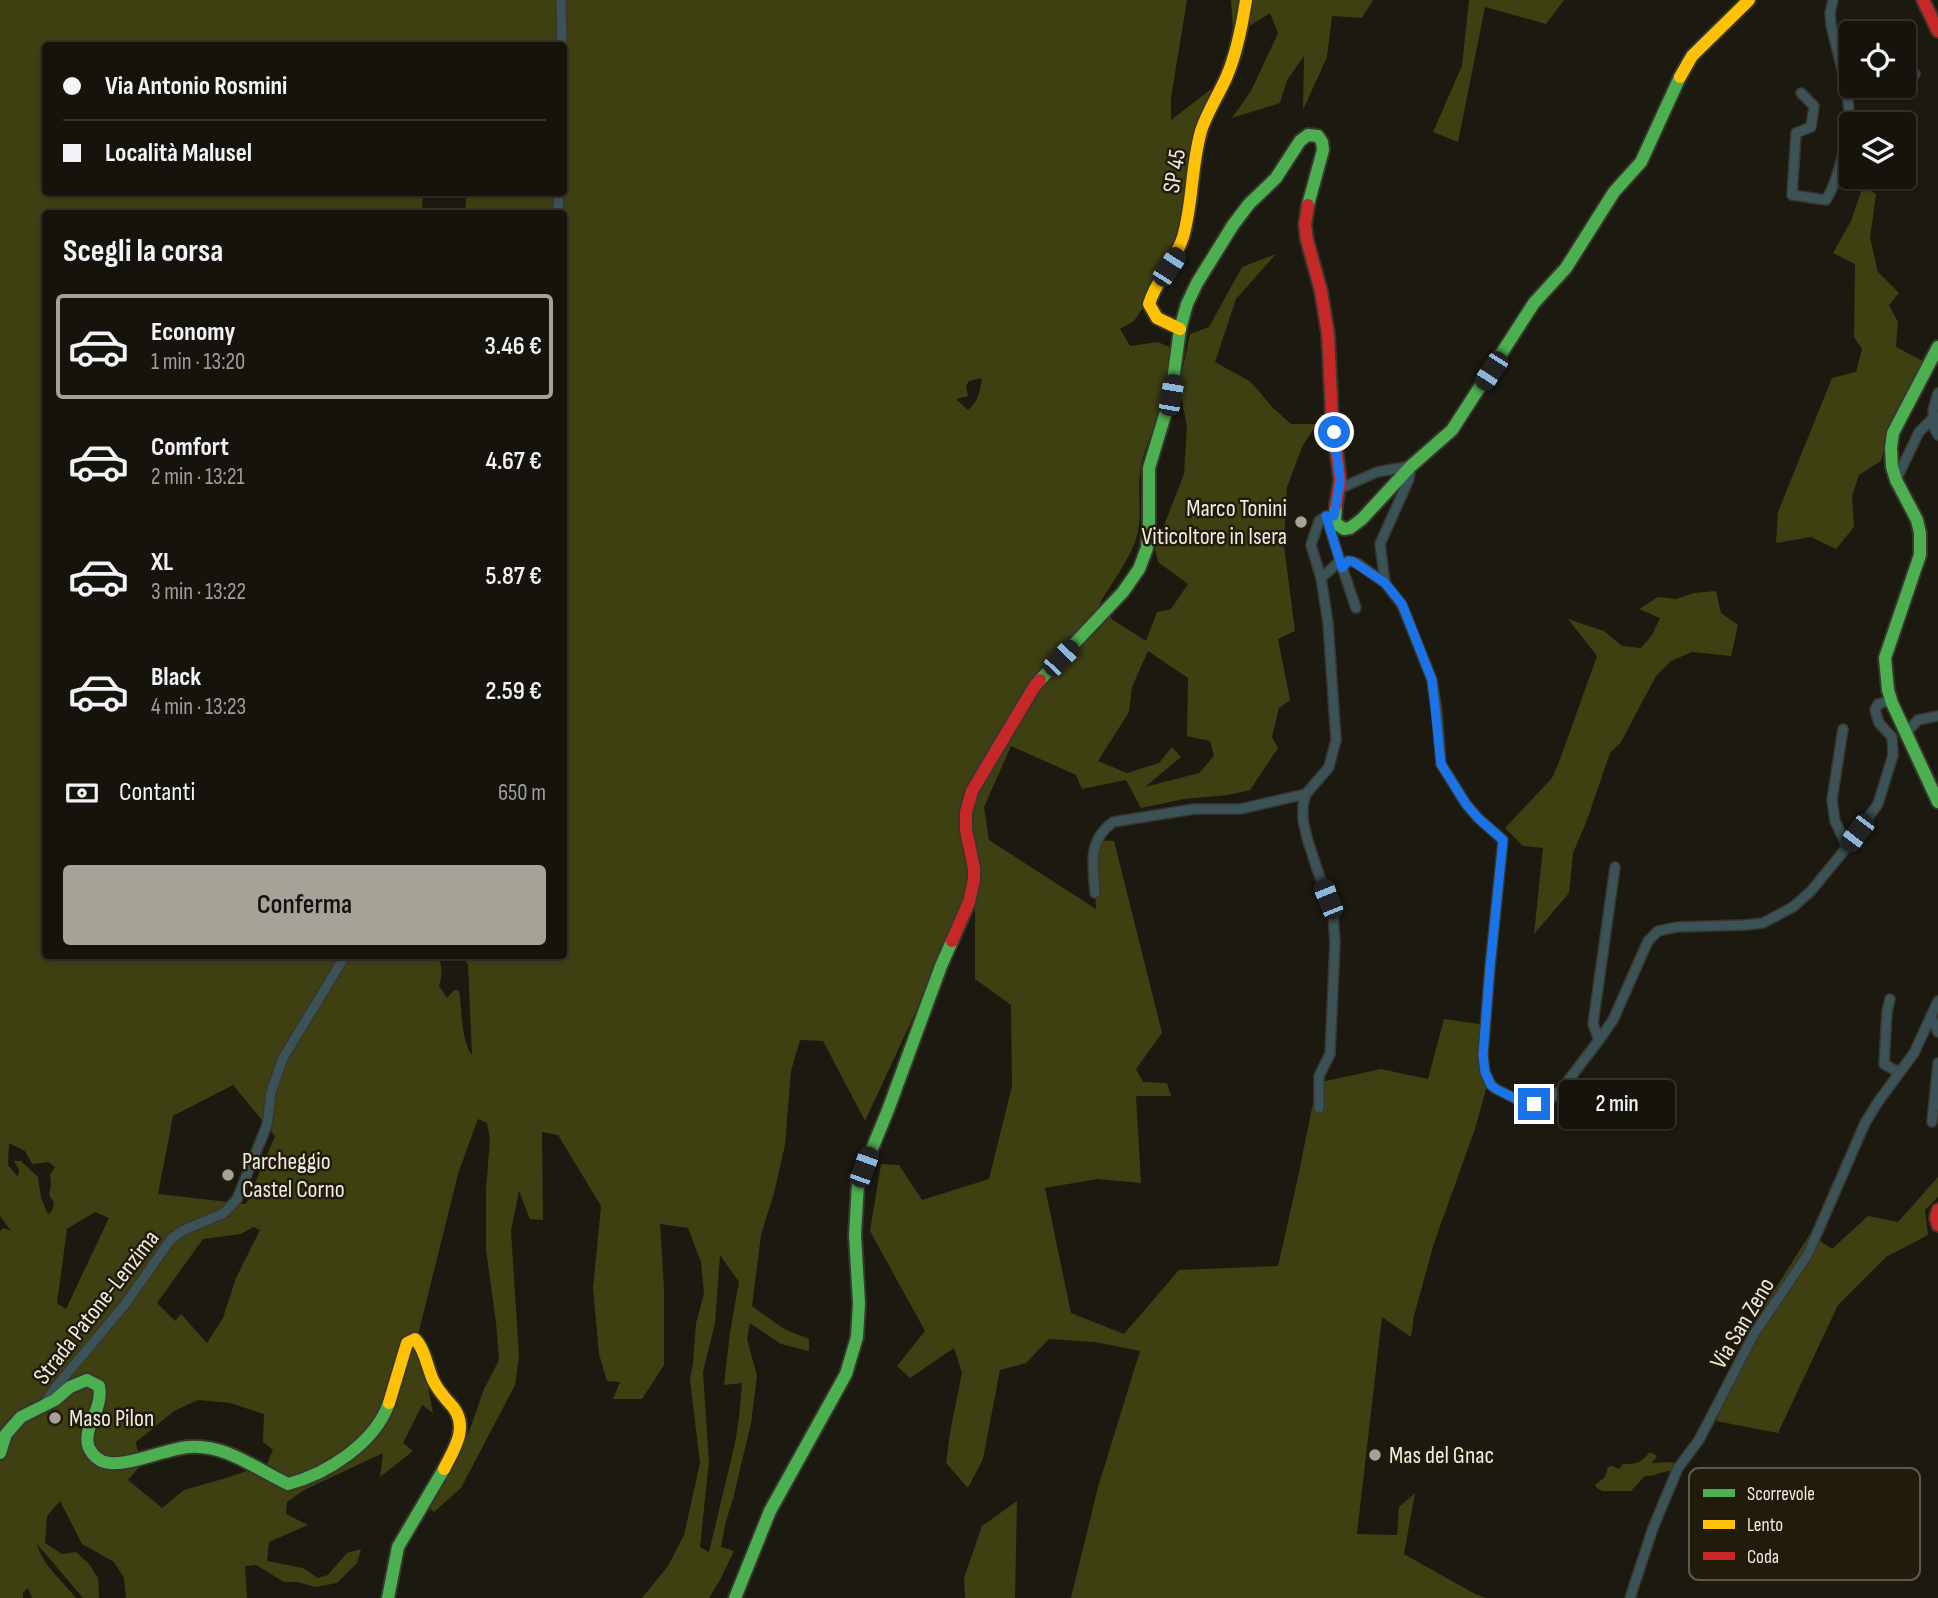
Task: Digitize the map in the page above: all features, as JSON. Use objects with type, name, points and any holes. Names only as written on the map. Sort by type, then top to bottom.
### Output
[{"type":"street","points":[[561,0],[562,42]]},
{"type":"street","name":"SP 45","points":[[1180,329],[1161,322],[1154,316],[1149,304],[1154,288],[1177,255],[1186,227],[1194,162],[1206,116],[1238,47],[1246,0]]},
{"type":"street","points":[[1330,516],[1344,529],[1356,524],[1412,466],[1452,430],[1534,303],[1566,268],[1614,192],[1640,162],[1692,56],[1749,0]]},
{"type":"street","points":[[1833,0],[1831,25],[1839,61]]},
{"type":"street","points":[[1929,7],[1938,31]]},
{"type":"street","points":[[1801,93],[1814,106],[1811,127],[1796,133],[1792,195],[1826,200],[1840,168],[1848,129],[1847,98]]},
{"type":"street","points":[[735,1598],[770,1511],[846,1374],[857,1337],[859,1303],[856,1235],[859,1182],[941,966],[972,893],[974,868],[967,830],[969,799],[1034,687],[1123,592],[1139,569],[1147,548],[1149,468],[1171,395],[1180,329],[1187,304],[1233,225],[1249,204],[1284,169],[1300,141],[1308,135],[1318,136],[1323,150],[1305,225],[1325,309],[1332,416],[1340,480],[1330,516],[1341,564],[1356,608]]},
{"type":"street","points":[[1938,347],[1893,433],[1892,467],[1917,520],[1920,555],[1885,657],[1892,703],[1938,802]]},
{"type":"street","points":[[1938,393],[1933,410],[1934,427],[1938,435]]},
{"type":"street","points":[[1896,480],[1919,432],[1934,417]]},
{"type":"street","points":[[1339,489],[1377,472],[1412,466]]},
{"type":"street","points":[[1385,583],[1380,544],[1409,479],[1412,466]]},
{"type":"street","points":[[1319,1108],[1319,1076],[1330,1054],[1334,914],[1303,820],[1303,804],[1306,793],[1329,767],[1336,740],[1328,623],[1321,578],[1311,545],[1319,521],[1330,516]]},
{"type":"street","points":[[1321,578],[1341,564],[1352,561],[1385,583],[1402,604],[1432,680],[1441,764],[1466,804],[1503,840],[1483,1055],[1485,1072],[1491,1085],[1520,1101],[1534,1104],[1548,1101],[1561,1090],[1613,1020],[1648,941],[1658,931],[1763,923],[1793,908],[1811,891],[1878,804],[1893,755],[1892,737],[1879,723],[1875,710],[1878,704],[1892,703]]},
{"type":"street","points":[[1906,733],[1919,720],[1938,716]]},
{"type":"street","points":[[1843,729],[1832,800],[1835,821],[1847,847]]},
{"type":"street","points":[[1095,893],[1092,852],[1105,827],[1113,822],[1194,809],[1240,809],[1306,793]]},
{"type":"street","points":[[1599,1040],[1593,1024],[1615,867]]},
{"type":"street","name":"Strada Patone-Lenzima","points":[[43,1406],[132,1295],[171,1238],[224,1213],[237,1199],[267,1125],[271,1092],[283,1058],[343,959]]},
{"type":"street","points":[[1890,999],[1884,1064],[1898,1072]]},
{"type":"street","name":"Via San Zeno","points":[[1630,1598],[1653,1528],[1678,1468],[1699,1440],[1755,1334],[1808,1254],[1865,1123],[1898,1072],[1914,1053],[1938,1001]]},
{"type":"street","points":[[1931,1016],[1938,1032]]},
{"type":"street","points":[[1932,1122],[1938,1063]]},
{"type":"street","points":[[1938,1210],[1938,1225]]},
{"type":"street","points":[[0,1453],[6,1434],[21,1417],[55,1400],[69,1387],[90,1381],[99,1386],[102,1397],[90,1426],[87,1442],[90,1450],[103,1462],[129,1460],[188,1447],[208,1447],[224,1451],[288,1484],[299,1483],[334,1465],[375,1430],[390,1402],[407,1343],[415,1339],[420,1344],[433,1380],[455,1410],[461,1436],[398,1547],[388,1598]]},
{"type":"shaded area","points":[[0,0],[1187,0],[1171,98],[1171,120],[1210,90],[1218,90],[1180,233],[1142,309],[1134,321],[1120,329],[1130,346],[1158,342],[1169,347],[1171,362],[1166,392],[1141,467],[1138,533],[1100,603],[1113,620],[1146,641],[1157,612],[1171,609],[1188,584],[1158,562],[1155,549],[1184,474],[1187,426],[1179,387],[1190,334],[1209,327],[1242,267],[1276,254],[1236,299],[1215,362],[1251,382],[1291,424],[1317,424],[1303,445],[1287,487],[1284,546],[1295,631],[1278,639],[1290,700],[1279,708],[1272,737],[1278,748],[1250,790],[1228,795],[1184,799],[1141,808],[1126,780],[1082,789],[1076,775],[1011,746],[984,807],[989,840],[1096,909],[1092,840],[1114,841],[1162,1033],[1136,1069],[1143,1082],[1167,1083],[1171,1096],[1136,1096],[1141,1183],[1097,1179],[1045,1188],[1071,1313],[1124,1334],[1179,1270],[1278,1266],[1317,1083],[1381,1069],[1428,1079],[1444,1019],[1487,1025],[1489,1078],[1475,1129],[1434,1243],[1411,1337],[1382,1317],[1357,1534],[1397,1535],[1399,1507],[1415,1493],[1404,1554],[1486,1598],[1071,1598],[1098,1487],[1140,1351],[1095,1342],[1049,1339],[1026,1363],[1000,1370],[983,1459],[968,1488],[946,1463],[962,1373],[954,1348],[910,1378],[897,1366],[925,1331],[870,1231],[881,1164],[899,1165],[922,1200],[989,1179],[1012,1086],[1011,1005],[975,979],[975,884],[865,1121],[823,1041],[800,1040],[791,1071],[785,1145],[761,1235],[752,1306],[784,1329],[809,1339],[809,1351],[781,1344],[750,1323],[747,1339],[757,1376],[751,1423],[721,1547],[734,1551],[709,1598],[642,1598],[668,1566],[684,1535],[700,1463],[690,1380],[696,1323],[704,1294],[701,1262],[688,1228],[660,1224],[664,1288],[664,1365],[642,1399],[613,1399],[620,1382],[607,1381],[599,1354],[593,1289],[601,1206],[558,1135],[542,1132],[543,1220],[530,1219],[519,1191],[511,1231],[519,1356],[515,1385],[461,1488],[434,1512],[428,1507],[469,1432],[484,1389],[499,1360],[486,1250],[486,1189],[490,1139],[487,1123],[478,1119],[458,1174],[418,1335],[433,1413],[422,1405],[403,1443],[413,1451],[380,1477],[383,1453],[304,1490],[287,1502],[286,1514],[308,1525],[269,1542],[267,1561],[303,1568],[318,1578],[328,1575],[347,1553],[361,1549],[357,1563],[337,1583],[316,1587],[284,1582],[256,1565],[245,1566],[247,1598],[126,1598],[124,1578],[114,1562],[82,1544],[60,1501],[47,1516],[45,1543],[62,1554],[76,1552],[89,1564],[98,1578],[99,1598],[83,1598],[37,1544],[48,1566],[76,1598],[32,1598],[28,1588],[23,1593],[23,1598],[0,1598],[0,1231],[3,1228],[11,1231],[0,1216]],"holes":[[[982,378],[976,400],[968,410],[956,399],[968,396],[966,386],[969,381]],[[1148,651],[1188,678],[1187,736],[1210,741],[1214,756],[1199,773],[1145,787],[1181,757],[1172,747],[1159,763],[1127,773],[1098,761],[1129,712],[1132,687]],[[233,1085],[275,1136],[246,1204],[158,1194],[173,1116]],[[9,1143],[25,1151],[32,1164],[48,1162],[55,1167],[50,1175],[49,1195],[54,1202],[52,1211],[48,1214],[41,1198],[38,1177],[21,1161],[14,1161],[19,1170],[18,1177],[8,1165]],[[95,1212],[109,1218],[66,1309],[57,1303],[67,1229]],[[253,1227],[260,1230],[236,1278],[223,1318],[207,1343],[181,1314],[175,1321],[157,1303],[203,1239],[241,1234]],[[720,1255],[739,1282],[724,1385],[742,1383],[735,1443],[709,1552],[700,1547],[709,1461],[703,1372],[715,1323]],[[198,1400],[230,1403],[264,1414],[263,1442],[273,1450],[267,1464],[184,1490],[162,1508],[128,1480],[140,1466],[136,1442],[174,1411]]]},
{"type":"shaded area","points":[[1231,0],[1373,0],[1362,18],[1332,16],[1327,57],[1303,110],[1304,56],[1287,80],[1280,103],[1232,118],[1251,91],[1278,33],[1270,13],[1251,25],[1233,29]]},
{"type":"shaded area","points":[[1469,0],[1564,0],[1546,24],[1485,7],[1458,142],[1433,132],[1462,66]]},
{"type":"shaded area","points":[[1862,189],[1876,194],[1870,238],[1878,272],[1899,293],[1889,305],[1898,322],[1896,347],[1925,362],[1888,432],[1881,461],[1859,475],[1852,496],[1854,527],[1836,549],[1811,537],[1776,543],[1778,512],[1832,378],[1856,372],[1862,349],[1854,337],[1855,264],[1833,253],[1851,221]]},
{"type":"shaded area","points":[[1716,591],[1721,613],[1738,625],[1731,656],[1692,652],[1671,661],[1656,676],[1621,742],[1610,753],[1573,853],[1569,893],[1534,934],[1543,848],[1523,846],[1505,828],[1552,778],[1597,656],[1568,619],[1604,631],[1622,646],[1641,648],[1652,635],[1660,618],[1639,609],[1658,597],[1676,599],[1694,593]]},
{"type":"shaded area","points":[[1938,1177],[1938,1197],[1925,1210],[1928,1235],[1886,1257],[1838,1305],[1778,1433],[1716,1421],[1766,1303],[1810,1234],[1832,1249],[1868,1216],[1898,1222]]},
{"type":"shaded area","points":[[1650,1452],[1657,1456],[1652,1463],[1672,1462],[1677,1465],[1672,1471],[1645,1476],[1631,1491],[1602,1491],[1596,1487],[1605,1477],[1608,1467],[1619,1469],[1623,1464],[1644,1459]]},
{"type":"shaded area","points":[[1017,1501],[1015,1598],[965,1598],[964,1578],[982,1526]]},
{"type":"traffic: fast","points":[[1336,505],[1335,523],[1344,529],[1350,528],[1362,519],[1411,466],[1452,430],[1534,303],[1566,268],[1614,192],[1641,162],[1680,77]]},
{"type":"traffic: fast","points":[[1040,680],[1123,592],[1139,569],[1147,548],[1149,468],[1171,395],[1180,329],[1187,304],[1233,225],[1249,204],[1276,178],[1300,141],[1308,135],[1318,136],[1323,150],[1308,205]]},
{"type":"traffic: fast","points":[[1938,347],[1893,433],[1892,467],[1917,520],[1920,555],[1885,658],[1892,703],[1938,802]]},
{"type":"traffic: fast","points":[[735,1598],[770,1511],[846,1374],[857,1337],[859,1303],[855,1235],[858,1183],[952,941]]},
{"type":"traffic: fast","points":[[0,1453],[6,1434],[21,1417],[55,1400],[70,1387],[87,1380],[99,1386],[100,1395],[87,1441],[91,1451],[100,1460],[119,1463],[180,1448],[203,1447],[228,1453],[288,1484],[318,1473],[348,1455],[373,1431],[389,1403]]},
{"type":"traffic: fast","points":[[388,1598],[398,1547],[444,1469]]},
{"type":"traffic: slow","points":[[1180,329],[1157,318],[1149,304],[1183,237],[1201,131],[1233,59],[1246,0]]},
{"type":"traffic: slow","points":[[1680,77],[1692,56],[1749,0]]},
{"type":"traffic: slow","points":[[389,1403],[407,1343],[415,1339],[424,1353],[435,1384],[453,1407],[460,1423],[458,1438],[444,1469]]},
{"type":"traffic: jam","points":[[1923,0],[1938,31]]},
{"type":"traffic: jam","points":[[1308,205],[1305,225],[1307,240],[1321,291],[1328,334],[1332,416],[1340,480],[1336,505]]},
{"type":"traffic: jam","points":[[952,941],[969,902],[974,880],[966,830],[966,812],[972,791],[1040,680]]},
{"type":"traffic: jam","points":[[1938,1210],[1938,1225]]},
{"type":"place","name":"Marco Tonini Viticoltore in Isera","points":[[1301,522]]},
{"type":"place","name":"Parcheggio Castel Corno","points":[[228,1175]]},
{"type":"place","name":"Maso Pilon","points":[[55,1418]]},
{"type":"place","name":"Mas del Gnac","points":[[1375,1455]]},
{"type":"route","points":[[1334,432],[1340,480],[1334,516],[1326,516],[1342,568],[1348,561],[1357,563],[1385,583],[1402,604],[1432,680],[1441,764],[1466,804],[1503,840],[1483,1055],[1485,1072],[1491,1085],[1506,1095],[1534,1104]]}]
